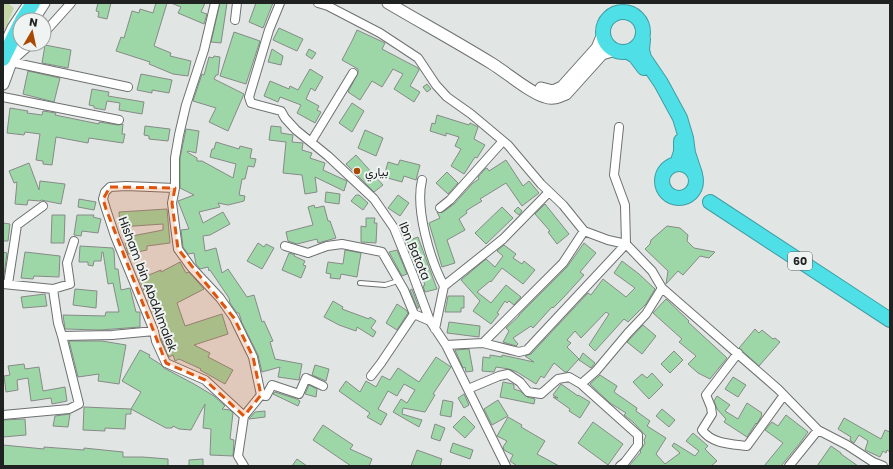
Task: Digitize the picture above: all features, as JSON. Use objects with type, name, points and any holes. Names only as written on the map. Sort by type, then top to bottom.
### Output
[{"type":"highway","points":[[27,12],[33,3]]},
{"type":"highway","points":[[609,3],[610,10],[604,28],[605,41],[609,46],[635,56],[642,64],[672,111],[678,124],[682,144],[677,164]]},
{"type":"highway","points":[[604,28],[610,16],[616,13],[619,8],[635,15],[640,20],[644,32],[642,50],[644,58],[676,109],[682,122],[693,185]]},
{"type":"highway","points":[[621,51],[634,49],[643,39]]},
{"type":"highway","points":[[7,60],[12,46]]},
{"type":"highway","name":"60","points":[[693,185],[681,199],[670,196],[663,188],[662,183],[664,172],[672,165],[677,164],[688,166],[693,185],[710,202],[890,320]]},
{"type":"street","points":[[38,12],[44,3]]},
{"type":"street","points":[[52,24],[71,3]]},
{"type":"street","points":[[215,3],[204,50],[186,105],[179,135],[175,158],[175,188],[172,203],[178,249],[191,267],[220,298],[234,318],[253,357],[261,395]]},
{"type":"street","points":[[235,20],[237,3]]},
{"type":"street","name":"Ibn Batota","points":[[280,3],[269,30],[249,97],[251,104],[281,111],[296,130],[374,199],[394,228],[430,321],[446,345],[506,466]]},
{"type":"street","points":[[318,3],[328,6],[380,33],[418,58],[436,85],[447,97],[471,114],[503,142],[563,205],[584,231],[608,240],[626,244],[652,271],[662,288],[738,353],[784,395],[818,430],[847,445],[871,464],[883,466]]},
{"type":"street","points":[[388,3],[492,64],[541,96],[558,98],[563,91],[602,54],[621,51]]},
{"type":"street","points":[[575,79],[597,48],[604,28]]},
{"type":"street","points":[[3,84],[7,60],[14,52]]},
{"type":"street","points":[[7,60],[19,52]]},
{"type":"street","points":[[7,60],[128,87]]},
{"type":"street","points":[[311,142],[353,73]]},
{"type":"street","points":[[3,97],[119,120]]},
{"type":"street","points":[[446,345],[483,343],[519,352],[527,350],[626,244],[625,204],[614,175],[619,127]]},
{"type":"street","points":[[440,208],[450,200],[503,142]]},
{"type":"street","points":[[422,180],[420,188],[424,225],[437,273],[444,286]]},
{"type":"street","name":"Hisham bin AbdAlmalek","points":[[175,188],[126,186],[110,187],[105,192],[103,199],[115,236],[166,363],[205,380],[244,416]]},
{"type":"street","points":[[435,329],[444,286],[503,239],[549,192]]},
{"type":"street","points":[[43,206],[17,225],[5,284],[53,289],[70,284],[67,264],[74,241]]},
{"type":"street","points":[[483,343],[563,263],[584,231]]},
{"type":"street","points":[[285,246],[308,253],[327,246],[342,244],[382,252],[404,290],[414,314],[430,321]]},
{"type":"street","points":[[581,384],[596,371],[646,314],[662,288]]},
{"type":"street","points":[[3,415],[69,409],[79,404],[58,323],[53,289]]},
{"type":"street","points":[[371,376],[414,314]]},
{"type":"street","points":[[62,336],[112,335],[154,331]]},
{"type":"street","points":[[738,353],[706,395],[712,407],[712,414],[702,430],[706,436],[719,442],[747,446],[784,395]]},
{"type":"street","points":[[468,389],[499,376],[508,374],[520,382],[528,392],[541,394],[558,379],[569,377],[581,384],[638,435],[638,445],[620,466]]},
{"type":"street","points":[[261,395],[266,396],[272,385],[299,394],[306,378],[323,386]]},
{"type":"street","points":[[244,466],[238,456],[244,416],[261,395]]},
{"type":"street","points":[[789,466],[818,430]]},
{"type":"lane","points":[[3,41],[10,26],[25,3]]},
{"type":"lane","points":[[360,283],[385,285],[398,282]]},
{"type":"highlighted area","points":[[110,187],[175,188],[172,203],[178,249],[234,318],[253,357],[261,395],[244,416],[205,380],[166,363],[106,209],[103,199]]},
{"type":"green space","points":[[3,3],[8,3],[14,8],[3,34]]},
{"type":"building","points":[[98,3],[111,3],[107,19],[98,17],[99,12],[96,11]]},
{"type":"building","points":[[156,3],[167,3],[154,46],[171,53],[170,56],[191,61],[188,76],[173,74],[149,64],[150,62],[116,51],[121,37],[124,38],[132,11],[139,13],[140,9],[153,13]]},
{"type":"building","points":[[171,3],[205,3],[201,12],[207,14],[204,24],[178,13],[181,7]]},
{"type":"building","points":[[220,3],[227,3],[221,43],[211,42]]},
{"type":"building","points":[[256,3],[273,3],[263,28],[249,22]]},
{"type":"building","points":[[279,28],[303,39],[297,51],[273,40]]},
{"type":"building","points":[[357,30],[385,43],[382,49],[418,68],[419,70],[410,86],[420,92],[414,102],[394,89],[403,74],[393,69],[382,87],[372,81],[360,100],[348,92],[358,73],[358,69],[342,60]]},
{"type":"building","points":[[234,32],[260,41],[246,84],[220,76]]},
{"type":"building","points":[[52,46],[71,50],[68,68],[42,63],[44,52],[52,52]]},
{"type":"building","points":[[272,49],[283,56],[281,65],[268,62]]},
{"type":"building","points":[[309,49],[316,53],[312,59],[306,55]]},
{"type":"building","points":[[214,56],[220,57],[218,75],[216,75],[214,79],[244,94],[228,131],[209,122],[216,108],[193,101],[202,74],[204,75],[209,57],[213,58]]},
{"type":"building","points":[[310,69],[323,77],[315,91],[311,88],[306,99],[319,106],[317,110],[321,112],[315,123],[297,113],[301,105],[280,97],[278,102],[264,96],[270,81],[289,89],[290,86],[298,90]]},
{"type":"building","points":[[28,71],[60,78],[54,102],[23,94]]},
{"type":"building","points":[[141,74],[172,80],[169,93],[152,90],[152,93],[137,90]]},
{"type":"building","points":[[427,84],[431,89],[427,92],[423,87]]},
{"type":"building","points":[[92,89],[109,92],[108,96],[144,102],[142,114],[119,110],[120,103],[107,101],[105,110],[94,108],[94,106],[89,105]]},
{"type":"building","points":[[352,103],[364,111],[352,132],[339,123]]},
{"type":"building","points":[[10,108],[28,111],[27,113],[42,115],[43,111],[56,113],[55,115],[99,124],[99,122],[118,125],[123,124],[122,134],[125,134],[123,143],[89,138],[88,143],[56,137],[52,165],[43,164],[43,161],[36,160],[40,134],[25,132],[24,135],[7,133]]},
{"type":"building","points":[[437,115],[469,125],[470,123],[478,127],[474,139],[485,145],[464,174],[451,166],[461,149],[455,146],[459,137],[446,133],[446,136],[430,131],[432,123],[435,124]]},
{"type":"building","points":[[145,126],[170,129],[168,141],[149,139],[149,136],[144,135]]},
{"type":"building","points":[[271,126],[281,127],[281,133],[293,135],[292,142],[303,143],[302,150],[312,153],[310,158],[325,163],[323,170],[347,181],[344,191],[315,177],[317,192],[305,194],[302,175],[283,173],[286,142],[269,140]]},
{"type":"building","points":[[186,129],[199,131],[196,153],[187,152],[197,158],[197,161],[202,161],[233,178],[236,164],[210,157],[216,142],[239,149],[240,146],[252,149],[250,158],[256,159],[254,167],[248,166],[245,179],[242,179],[239,195],[245,196],[244,201],[228,205],[218,203],[220,207],[199,212],[203,223],[223,212],[230,224],[210,235],[203,236],[205,251],[216,248],[222,273],[228,269],[247,297],[254,295],[262,322],[264,321],[273,341],[270,342],[275,359],[302,364],[299,380],[278,377],[280,367],[262,372],[258,355],[242,323],[239,313],[237,313],[230,303],[229,298],[210,270],[209,271],[208,267],[200,269],[196,264],[194,253],[188,254],[183,247],[181,230],[189,229],[178,201],[194,195],[180,188],[180,158]]},
{"type":"building","points":[[365,130],[383,138],[376,156],[358,148]]},
{"type":"building","points":[[356,155],[383,185],[374,192],[346,164]]},
{"type":"building","points":[[400,160],[420,165],[416,180],[404,176],[402,182],[384,177],[388,162],[398,165]]},
{"type":"building","points":[[506,160],[523,186],[529,181],[539,193],[522,206],[506,183],[480,199],[482,201],[466,211],[467,213],[459,219],[465,230],[447,240],[455,263],[442,267],[429,223],[440,218],[437,212],[443,212],[454,204],[473,183],[479,179],[478,177],[485,169],[487,168],[489,171]]},
{"type":"building","points":[[29,163],[39,190],[40,181],[65,184],[61,204],[41,200],[28,200],[27,205],[15,204],[17,182],[14,183],[9,171]]},
{"type":"building","points":[[447,172],[458,183],[448,194],[436,183]]},
{"type":"building","points":[[326,192],[340,194],[339,204],[325,202]]},
{"type":"building","points":[[356,195],[359,195],[368,203],[363,210],[351,201]]},
{"type":"building","points":[[398,195],[409,203],[400,216],[388,208]]},
{"type":"building","points":[[79,199],[96,202],[94,210],[78,207]]},
{"type":"building","points":[[545,204],[569,234],[557,244],[548,232],[550,231],[535,214]]},
{"type":"building","points":[[314,205],[315,208],[324,206],[328,221],[330,221],[336,238],[318,243],[317,239],[297,244],[288,241],[286,232],[313,225],[308,207]]},
{"type":"building","points":[[502,207],[513,218],[486,244],[475,233]]},
{"type":"building","points":[[518,207],[522,211],[519,215],[514,211]]},
{"type":"building","points":[[167,209],[170,243],[147,246],[147,250],[128,254],[125,242],[127,241],[127,237],[163,230],[163,224],[120,227],[119,212]]},
{"type":"building","points":[[52,215],[65,215],[64,243],[51,243]]},
{"type":"building","points":[[77,215],[94,215],[93,217],[101,219],[98,233],[82,231],[81,236],[74,235]]},
{"type":"building","points":[[366,218],[375,218],[374,223],[377,223],[376,243],[361,242],[361,226],[366,227]]},
{"type":"building","points":[[3,223],[10,224],[8,241],[3,241]]},
{"type":"building","points":[[667,226],[680,228],[688,235],[687,241],[694,248],[715,252],[709,258],[700,256],[683,275],[678,271],[666,284],[668,271],[645,249],[650,244],[651,240]]},
{"type":"building","points":[[418,237],[437,289],[425,292],[423,286],[425,285],[407,241]]},
{"type":"building","points":[[258,243],[264,247],[266,244],[274,248],[262,269],[247,261]]},
{"type":"building","points":[[584,243],[596,253],[580,272],[584,275],[533,328],[531,326],[513,338],[518,344],[516,346],[503,342],[509,331],[506,328],[567,267]]},
{"type":"building","points":[[504,245],[516,254],[513,258],[522,264],[524,261],[535,270],[523,284],[502,268],[491,282],[490,281],[477,292],[491,303],[506,285],[521,297],[514,305],[509,301],[507,303],[505,301],[497,313],[499,314],[491,324],[473,311],[480,301],[461,280],[486,259],[495,267],[503,256],[497,251]]},
{"type":"building","points":[[80,246],[113,248],[115,269],[118,269],[121,290],[130,288],[136,312],[140,312],[140,327],[100,330],[65,329],[63,315],[105,316],[106,312],[119,312],[113,283],[108,284],[103,252],[101,261],[94,261],[93,266],[88,265],[88,262],[79,262]]},
{"type":"building","points":[[345,250],[361,253],[357,277],[341,274],[340,279],[330,278],[331,274],[326,273],[328,262],[343,264]]},
{"type":"building","points":[[397,250],[407,274],[402,276],[389,252]]},
{"type":"building","points":[[3,252],[7,253],[4,275],[3,275]]},
{"type":"building","points":[[25,252],[60,256],[59,277],[34,276],[33,279],[21,278]]},
{"type":"building","points":[[289,253],[305,261],[303,265],[306,266],[301,278],[282,270]]},
{"type":"building","points":[[622,261],[655,289],[646,304],[628,322],[624,319],[595,351],[589,345],[609,314],[606,312],[581,338],[575,331],[567,340],[571,343],[567,347],[579,359],[567,372],[554,363],[544,378],[541,376],[536,384],[517,372],[509,369],[496,367],[494,372],[482,371],[483,357],[490,358],[490,355],[502,357],[502,355],[534,362],[525,356],[531,354],[588,293],[591,295],[603,279],[626,297],[635,288],[614,273]]},
{"type":"building","points":[[180,262],[186,273],[189,272],[204,289],[177,303],[185,326],[222,314],[228,334],[194,345],[210,353],[208,357],[233,370],[225,384],[200,370],[201,369],[179,359],[175,361],[173,355],[169,357],[161,339],[163,338],[151,302],[149,302],[139,279],[161,270],[161,272]]},
{"type":"building","points":[[75,289],[97,291],[96,308],[73,305]]},
{"type":"building","points":[[412,289],[419,308],[417,308],[410,290]]},
{"type":"building","points":[[45,294],[47,306],[23,308],[21,297]]},
{"type":"building","points":[[448,296],[464,296],[464,308],[461,308],[461,312],[445,312]]},
{"type":"building","points":[[666,299],[689,321],[688,322],[727,358],[710,379],[698,373],[688,364],[696,356],[679,342],[682,339],[653,313]]},
{"type":"building","points":[[333,301],[343,307],[342,309],[369,319],[370,317],[376,321],[371,328],[376,332],[373,337],[357,327],[356,331],[339,325],[324,317]]},
{"type":"building","points":[[397,304],[408,313],[397,330],[386,323]]},
{"type":"building","points":[[449,322],[480,326],[479,337],[447,333]]},
{"type":"building","points":[[643,325],[656,336],[642,354],[627,342]]},
{"type":"building","points":[[755,329],[759,333],[762,330],[773,339],[775,338],[780,342],[759,366],[739,348]]},
{"type":"building","points":[[69,341],[102,341],[126,345],[119,384],[98,381],[99,374],[78,377]]},
{"type":"building","points":[[469,349],[473,371],[466,372],[465,367],[463,368],[455,350]]},
{"type":"building","points":[[140,350],[150,355],[149,357],[164,368],[214,396],[225,406],[222,409],[230,410],[233,413],[230,439],[234,440],[233,456],[210,455],[211,429],[203,428],[205,404],[191,430],[179,429],[173,426],[172,428],[166,428],[131,409],[141,392],[122,381]]},
{"type":"building","points":[[674,351],[683,360],[670,373],[661,364]]},
{"type":"building","points":[[583,353],[595,363],[591,368],[579,360]]},
{"type":"building","points":[[436,357],[451,367],[433,394],[435,395],[425,412],[403,408],[402,414],[422,420],[419,427],[393,412],[401,399],[407,403],[415,390],[404,384],[397,396],[388,391],[378,409],[387,414],[381,425],[367,417],[370,413],[339,391],[346,381],[360,392],[366,381],[376,387],[382,376],[390,380],[398,368],[419,382]]},
{"type":"building","points":[[24,364],[25,369],[39,367],[43,391],[65,387],[67,401],[52,404],[51,398],[31,401],[28,378],[17,380],[18,390],[6,392],[4,376],[10,375],[8,366]]},
{"type":"building","points":[[315,365],[329,369],[326,381],[312,375]]},
{"type":"building","points":[[652,373],[663,385],[649,399],[633,382],[642,374],[647,378]]},
{"type":"building","points":[[600,375],[617,386],[614,392],[637,408],[636,411],[650,421],[647,426],[666,438],[656,454],[665,464],[680,453],[672,446],[674,443],[695,456],[699,451],[686,441],[693,433],[708,446],[705,449],[717,461],[711,466],[629,466],[641,452],[640,451],[645,443],[644,440],[646,436],[624,415],[626,413],[610,403],[590,384]]},
{"type":"building","points":[[733,377],[746,385],[738,397],[725,389]]},
{"type":"building","points":[[503,382],[513,384],[514,389],[520,391],[527,397],[535,399],[534,404],[500,397]]},
{"type":"building","points":[[561,384],[578,396],[590,402],[580,418],[569,411],[570,409],[553,397],[558,398],[553,395]]},
{"type":"building","points":[[309,385],[317,389],[316,397],[305,394]]},
{"type":"building","points":[[275,392],[297,399],[300,401],[298,406],[273,394]]},
{"type":"building","points":[[464,394],[469,405],[464,408],[458,398]]},
{"type":"building","points":[[717,396],[730,405],[725,411],[738,419],[747,403],[762,413],[757,424],[756,423],[747,437],[724,422],[726,419],[717,409],[714,401]]},
{"type":"building","points":[[443,400],[453,402],[451,417],[440,415]]},
{"type":"building","points":[[498,400],[508,416],[492,425],[484,409]]},
{"type":"building","points":[[84,407],[131,409],[131,414],[126,414],[125,429],[105,428],[105,431],[83,430]]},
{"type":"building","points":[[662,409],[675,420],[669,427],[656,416]]},
{"type":"building","points":[[265,411],[265,417],[249,419],[255,412]]},
{"type":"building","points":[[70,414],[68,427],[53,426],[55,416]]},
{"type":"building","points":[[786,415],[808,432],[781,466],[764,466],[783,443],[765,430],[772,422],[778,426]]},
{"type":"building","points":[[464,416],[475,427],[465,438],[453,427]]},
{"type":"building","points":[[508,417],[522,425],[521,427],[545,441],[537,454],[559,466],[517,466],[510,461],[513,455],[504,450],[503,447],[507,441],[497,436]]},
{"type":"building","points":[[844,418],[881,439],[885,430],[890,432],[890,452],[887,450],[886,453],[883,451],[880,457],[865,450],[868,441],[859,435],[854,443],[850,440],[851,437],[838,429]]},
{"type":"building","points":[[25,419],[26,435],[3,437],[3,420]]},
{"type":"building","points":[[593,422],[623,444],[608,465],[578,443]]},
{"type":"building","points":[[435,424],[445,428],[440,441],[431,438]]},
{"type":"building","points":[[323,425],[353,445],[350,449],[372,459],[369,466],[351,466],[313,440]]},
{"type":"building","points":[[453,443],[473,450],[470,459],[450,452]]},
{"type":"building","points":[[3,445],[44,449],[44,447],[84,450],[84,448],[123,452],[123,457],[168,459],[168,466],[3,466]]},
{"type":"building","points":[[831,446],[841,454],[858,466],[817,466]]},
{"type":"building","points":[[417,450],[442,459],[440,466],[411,466]]},
{"type":"building","points":[[203,459],[203,466],[189,466],[189,460]]},
{"type":"building","points":[[297,459],[307,466],[292,466]]},
{"type":"place","name":"بياري","points":[[357,171]]}]
